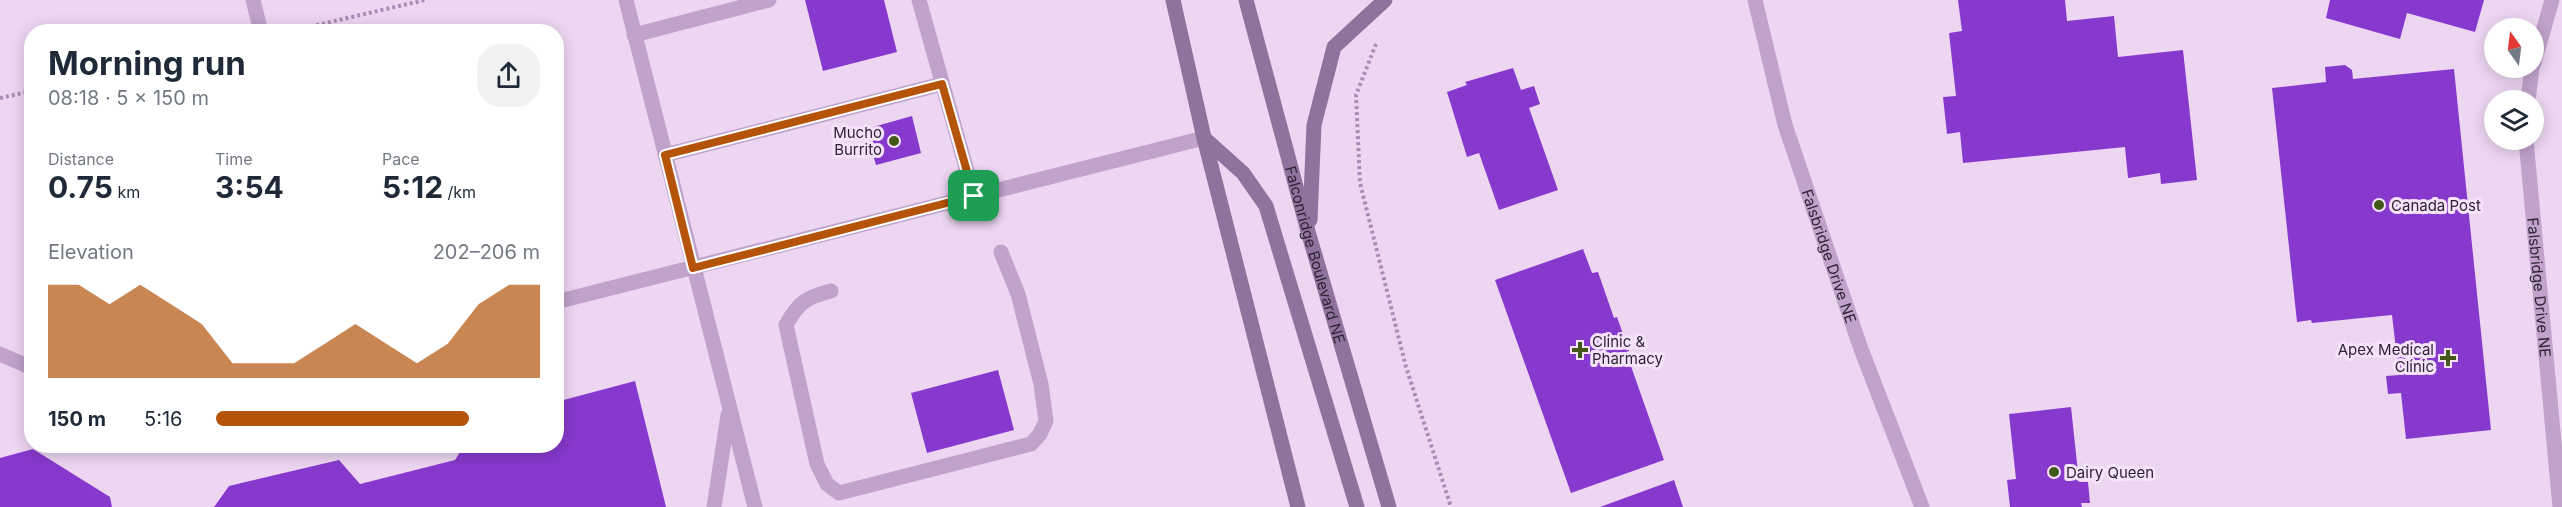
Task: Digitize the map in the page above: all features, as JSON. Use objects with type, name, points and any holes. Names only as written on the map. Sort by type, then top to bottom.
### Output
[{"type":"main road","points":[[1173,0],[1204,138],[1298,507]]},
{"type":"main road","name":"Falconridge Boulevard NE","points":[[1246,0],[1309,235],[1389,507]]},
{"type":"main road","points":[[1309,235],[1314,124],[1334,47],[1385,0]]},
{"type":"main road","points":[[1204,138],[1243,173],[1266,206],[1356,507]]},
{"type":"street","points":[[253,0],[259,24]]},
{"type":"street","points":[[626,0],[755,507]]},
{"type":"street","points":[[634,35],[769,0]]},
{"type":"street","points":[[919,0],[974,196]]},
{"type":"street","name":"Falsbridge Drive NE","points":[[1755,0],[1785,124],[1861,349],[1922,507]]},
{"type":"street","points":[[2544,28],[2552,0]]},
{"type":"street","points":[[665,155],[942,84]]},
{"type":"street","points":[[564,301],[1204,138]]},
{"type":"street","name":"Falsbridge Drive NE","points":[[2527,150],[2560,507]]},
{"type":"street","points":[[831,291],[816,294],[796,306],[786,325],[817,464],[827,484],[839,493],[1031,444],[1040,434],[1046,421],[1041,384],[1018,294],[1001,252]]},
{"type":"street","points":[[0,354],[24,364]]},
{"type":"street","points":[[714,507],[730,408]]},
{"type":"path","points":[[322,24],[425,0]]},
{"type":"path","points":[[1379,38],[1356,95],[1360,183],[1406,367],[1451,507]]},
{"type":"path","points":[[0,98],[24,93]]},
{"type":"building","points":[[805,0],[884,0],[897,52],[823,71]]},
{"type":"building","points":[[1958,0],[2065,0],[2067,21],[2114,16],[2118,57],[2183,50],[2197,180],[2161,184],[2160,173],[2128,178],[2125,147],[1963,163],[1960,132],[1947,134],[1943,97],[1956,96],[1949,33],[1962,31]]},
{"type":"building","points":[[2330,0],[2484,0],[2475,32],[2407,13],[2400,39],[2326,18]]},
{"type":"building","points":[[2345,65],[2352,70],[2353,79],[2454,69],[2491,430],[2406,439],[2401,393],[2388,394],[2386,376],[2399,375],[2392,315],[2312,323],[2311,320],[2297,322],[2272,88],[2326,82],[2325,67]]},
{"type":"building","points":[[1513,68],[1521,90],[1534,86],[1540,104],[1529,108],[1558,190],[1499,210],[1479,153],[1467,157],[1447,92],[1467,85],[1465,82]]},
{"type":"building","name":"Mucho Burrito","points":[[912,116],[921,153],[876,165],[866,129]]},
{"type":"building","points":[[1583,249],[1592,273],[1598,272],[1614,318],[1617,317],[1629,351],[1626,352],[1664,460],[1571,493],[1495,280]]},
{"type":"building","points":[[998,370],[1014,430],[927,453],[911,393]]},
{"type":"building","points":[[635,381],[666,507],[214,507],[229,486],[339,460],[360,484],[455,460],[460,453],[564,453],[564,400]]},
{"type":"building","points":[[2071,407],[2079,482],[2088,482],[2090,503],[2081,503],[2082,507],[2010,507],[2007,480],[2016,479],[2009,414]]},
{"type":"building","points":[[24,451],[39,453],[110,497],[112,507],[0,507],[0,458]]},
{"type":"building","points":[[1674,480],[1683,507],[1600,507]]},
{"type":"place","name":"Mucho Burrito","points":[[894,141]]},
{"type":"place","name":"Canada Post","points":[[2379,205]]},
{"type":"place","name":"Clinic & Pharmacy","points":[[1580,350]]},
{"type":"place","name":"Apex Medical Clinic","points":[[2448,358]]},
{"type":"place","name":"Dairy Queen","points":[[2054,472]]},
{"type":"route","points":[[942,84],[974,196],[693,268],[665,155],[942,84]]}]
